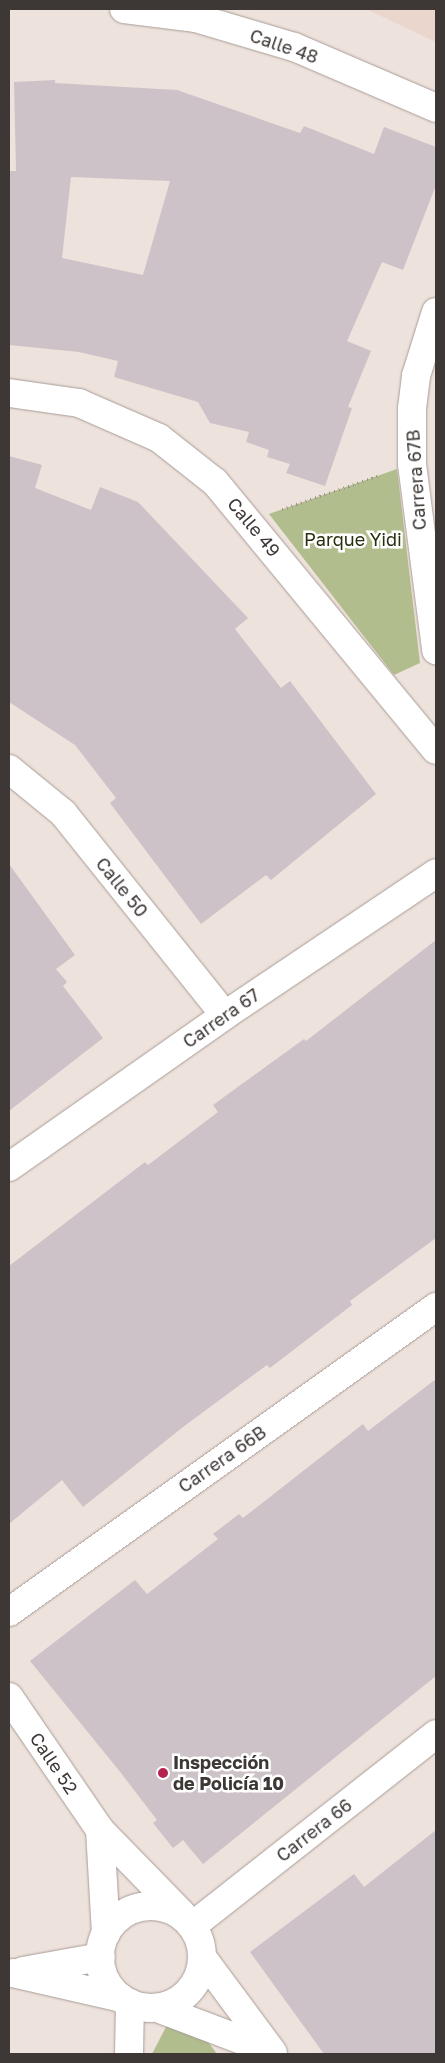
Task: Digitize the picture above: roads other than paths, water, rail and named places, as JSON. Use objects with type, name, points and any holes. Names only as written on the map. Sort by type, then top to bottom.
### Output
[{"type":"street","name":"Calle 48","points":[[124,9],[196,18],[294,47],[436,108]]},
{"type":"street","name":"Carrera 67B","points":[[436,312],[416,376],[412,409],[412,464],[436,650]]},
{"type":"street","name":"Calle 49","points":[[9,393],[79,403],[159,438],[215,482],[436,750]]},
{"type":"street","name":"Calle 50","points":[[9,769],[64,813],[225,1015]]},
{"type":"street","name":"Carrera 67","points":[[9,1167],[225,1015],[436,873]]},
{"type":"street","name":"Carrera 66B","points":[[9,1612],[436,1307]]},
{"type":"street","name":"Calle 52","points":[[9,1697],[100,1830],[188,1921],[202,1958],[272,2053]]},
{"type":"street","name":"Carrera 66","points":[[188,1921],[436,1734]]},
{"type":"street","points":[[100,1830],[102,1973],[110,1987],[125,2001],[129,2054]]},
{"type":"street","points":[[11,1973],[103,1945],[126,1912],[141,1907],[171,1909],[188,1921]]},
{"type":"street","points":[[157,2008],[179,2000],[193,1986],[200,1973],[202,1958]]},
{"type":"street","points":[[11,1973],[125,2001]]},
{"type":"street","name":"Calle 52","points":[[125,2001],[157,2008],[272,2053]]},
{"type":"place","name":"Inspección de Policía 10","points":[[163,1773]]},
{"type":"park label","name":"Parque Yidi","points":[[353,539]]}]
